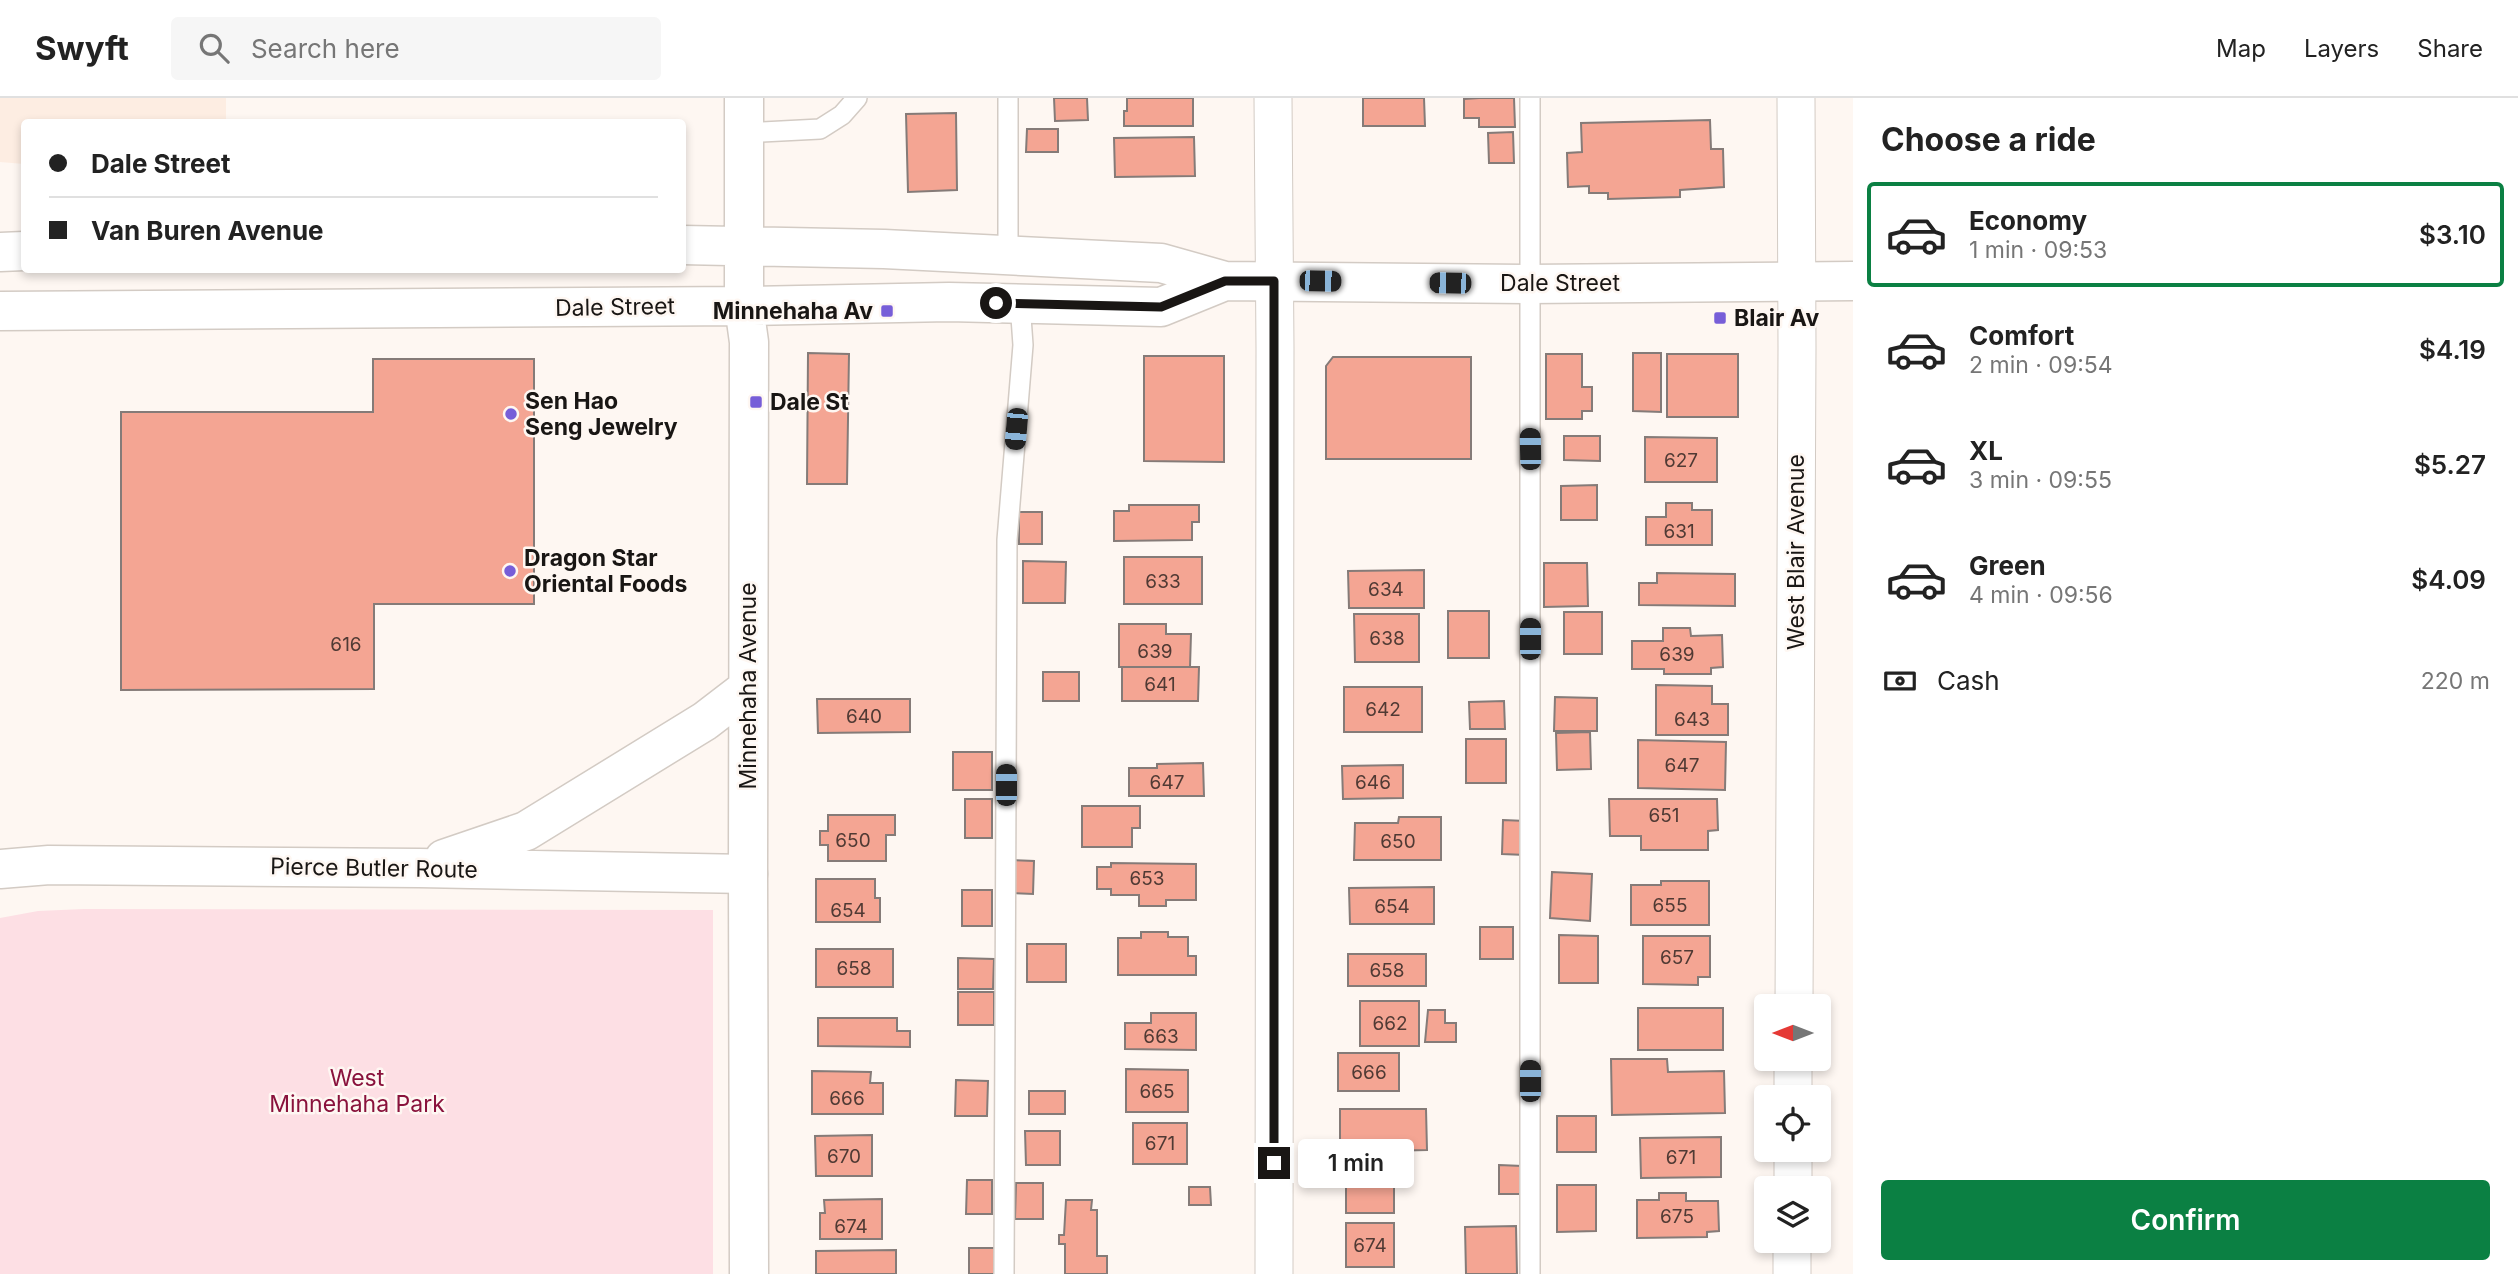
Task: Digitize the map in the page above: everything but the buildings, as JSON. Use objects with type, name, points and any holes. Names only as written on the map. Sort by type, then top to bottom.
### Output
[{"type":"main road","name":"Minnehaha Avenue","points":[[744,116],[744,306],[749,342],[749,1274]]},
{"type":"main road","name":"Dale Street","points":[[686,245],[744,245],[1161,263],[1225,281],[1528,284],[1853,281]]},
{"type":"main road","points":[[0,252],[21,251]]},
{"type":"main road","name":"Dale Street","points":[[0,312],[948,302],[1161,307],[1225,281]]},
{"type":"main road","points":[[419,867],[526,831],[705,721],[748,688]]},
{"type":"main road","name":"Pierce Butler Route","points":[[0,869],[49,866],[419,867],[748,874]]},
{"type":"street","points":[[1273,98],[1274,1274]]},
{"type":"street","name":"West Blair Avenue","points":[[1794,994],[1796,98]]},
{"type":"street","points":[[1792,1253],[1792,1274]]},
{"type":"lane","points":[[744,116],[820,129],[842,115],[857,98]]},
{"type":"lane","points":[[1008,98],[1008,256]]},
{"type":"lane","points":[[1530,98],[1530,1274]]},
{"type":"lane","points":[[1004,1274],[1007,540],[1023,345],[1020,303]]},
{"type":"shaded area","points":[[0,98],[226,98],[226,119],[21,119],[21,164],[0,162]]},
{"type":"green space","name":"West Minnehaha Park","points":[[713,910],[713,1274],[0,1274],[0,918],[38,911]]},
{"type":"place","name":"Minnehaha Av","points":[[887,311]]},
{"type":"place","name":"Blair Av","points":[[1720,318]]},
{"type":"place","name":"Dale St","points":[[756,402]]},
{"type":"place","name":"Sen Hao Seng Jewelry","points":[[511,414]]},
{"type":"place","name":"Dragon Star Oriental Foods","points":[[510,571]]},
{"type":"route","points":[[996,303],[1161,307],[1225,281],[1274,281],[1274,1163]]}]
